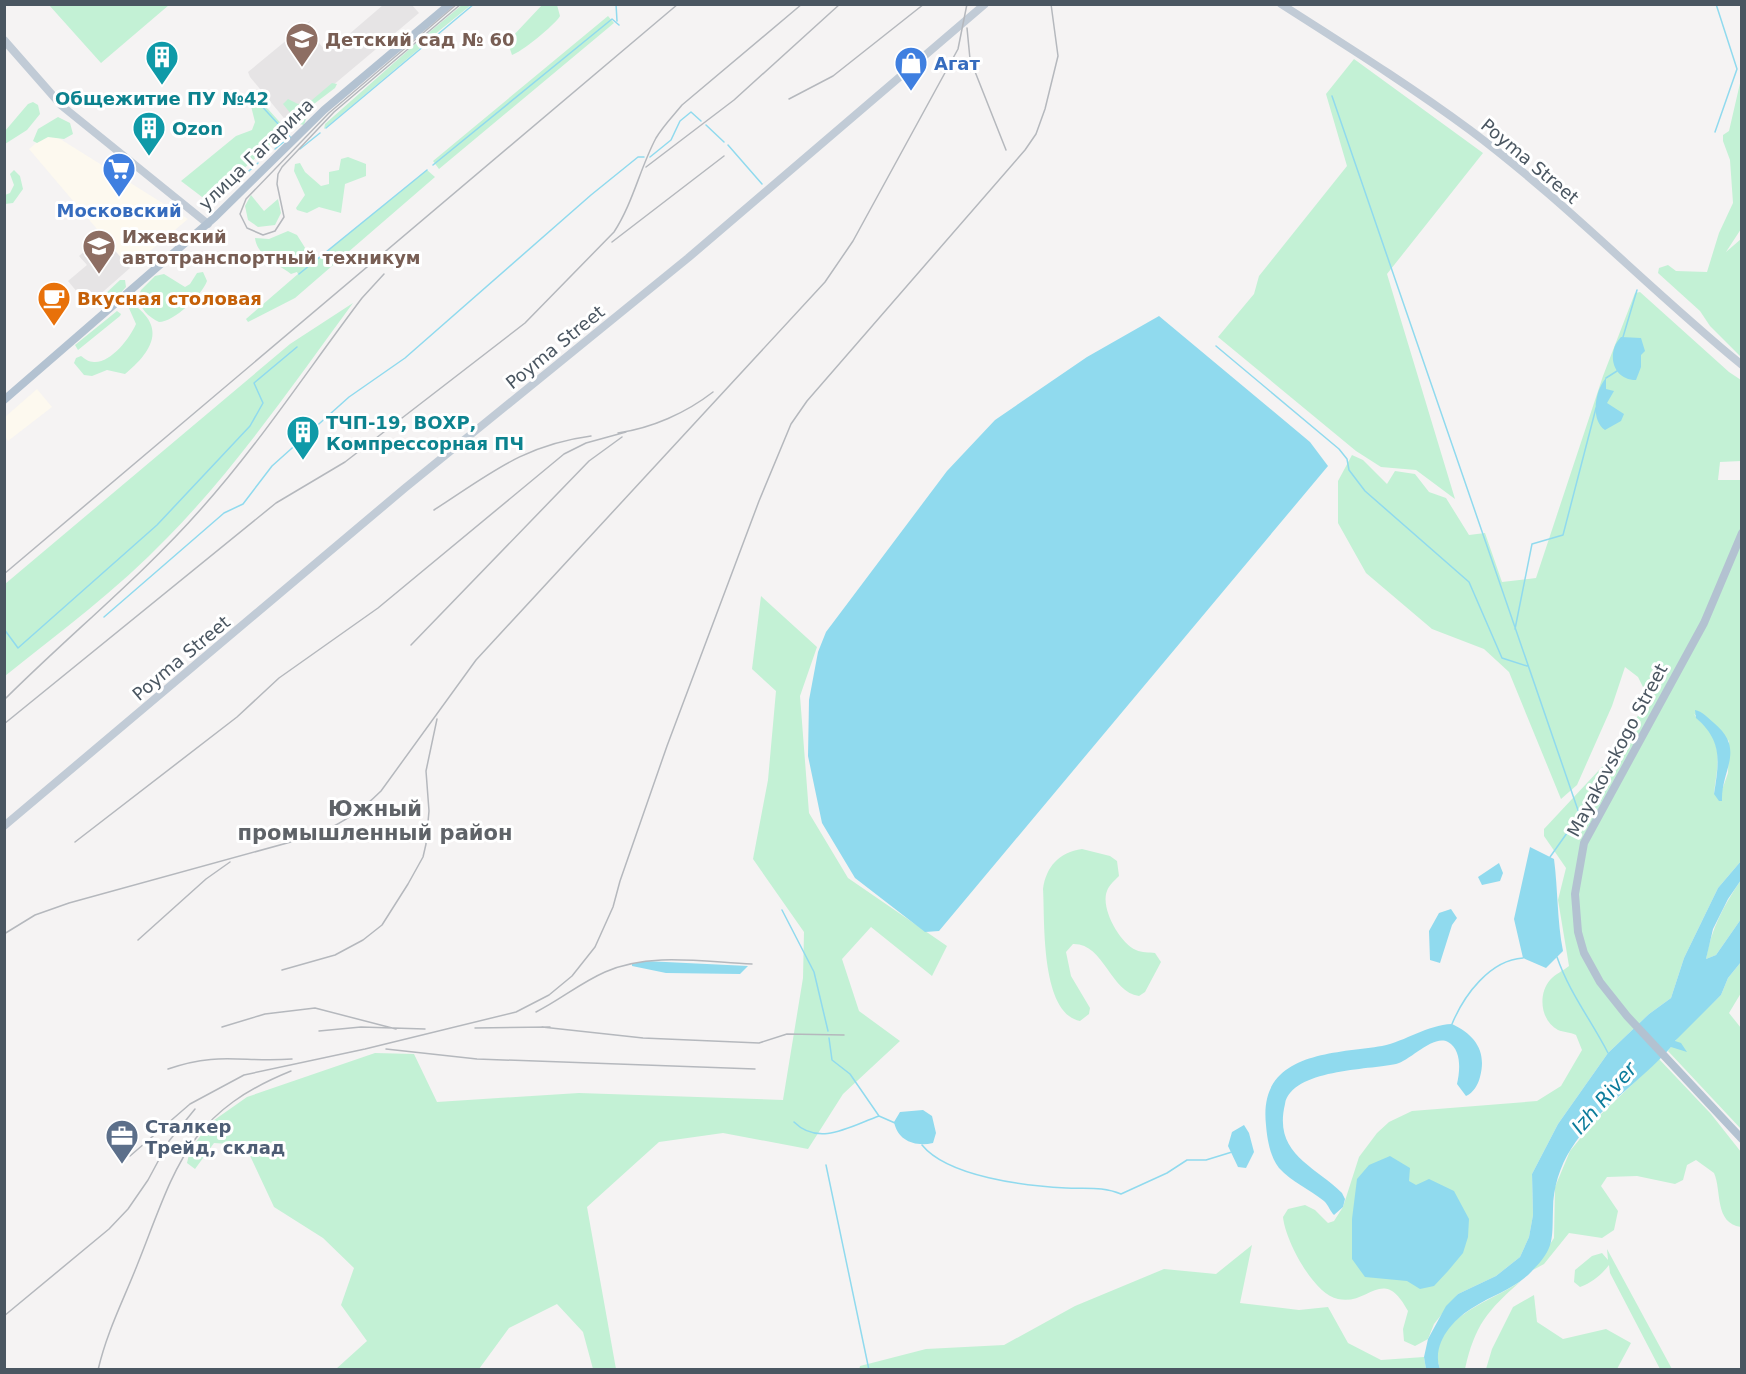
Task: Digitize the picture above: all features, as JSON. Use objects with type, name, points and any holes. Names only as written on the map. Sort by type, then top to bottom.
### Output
[{"type":"main road","name":"улица Гагарина","points":[[4,400],[208,224],[324,110],[450,4]]},
{"type":"main road","name":"Poyma Street","points":[[4,826],[405,488],[688,258],[985,4]]},
{"type":"main road","name":"Poyma Street","points":[[1281,4],[1470,130],[1573,215],[1742,365]]},
{"type":"main road","points":[[4,40],[62,106],[208,224]]},
{"type":"main road","name":"Mayakovskogo Street","points":[[1720,1117],[1627,1016],[1600,982],[1584,952],[1578,932],[1575,894],[1584,843],[1704,623],[1742,533]]},
{"type":"main road","points":[[1720,1117],[1742,1139]]},
{"type":"main road","points":[[1720,1117],[1742,1143]]},
{"type":"shaded area","name":"Детский сад № 60","points":[[383,5],[412,5],[419,13],[288,123],[248,72],[311,20],[306,27],[324,49],[330,44],[333,48]]},
{"type":"shaded area","points":[[49,132],[188,219],[130,268],[29,149]]},
{"type":"shaded area","name":"Ижевский автотранспортный техникум","points":[[102,236],[130,268],[88,305],[68,281],[87,265],[79,256]]},
{"type":"shaded area","points":[[37,389],[52,407],[8,441],[5,436],[5,417]]},
{"type":"green space","points":[[463,4],[471,5],[429,39],[426,35]]},
{"type":"green space","points":[[543,4],[557,5],[560,16],[552,26],[512,55],[509,46],[511,38]]},
{"type":"green space","points":[[49,5],[169,5],[101,63]]},
{"type":"green space","points":[[608,16],[614,23],[439,169],[433,161]]},
{"type":"green space","points":[[422,38],[426,43],[324,129],[325,124]]},
{"type":"green space","points":[[1354,59],[1483,153],[1387,274],[1455,499],[1416,470],[1381,467],[1356,451],[1218,337],[1254,294],[1259,276],[1347,166],[1326,94]]},
{"type":"green space","points":[[1741,79],[1741,229],[1726,252],[1741,239],[1741,357],[1710,326],[1700,311],[1658,273],[1659,268],[1668,265],[1676,271],[1707,272],[1719,233],[1733,203],[1730,160],[1723,135],[1729,131]]},
{"type":"green space","points":[[332,83],[337,84],[335,88],[310,107],[304,125],[299,124],[283,104],[288,99],[298,104],[312,100]]},
{"type":"green space","points":[[33,102],[38,105],[40,114],[27,130],[5,144],[5,131],[28,104]]},
{"type":"green space","points":[[256,102],[268,109],[285,128],[282,134],[239,173],[227,176],[217,194],[206,200],[181,181],[236,136],[252,130],[255,122],[251,106]]},
{"type":"green space","points":[[58,117],[70,123],[73,134],[64,139],[48,137],[37,143],[33,141],[38,129]]},
{"type":"green space","points":[[348,157],[366,164],[366,176],[345,184],[341,213],[319,207],[307,213],[297,210],[296,208],[305,195],[294,171],[295,164],[300,163],[305,172],[321,186],[329,184],[329,172],[339,170],[341,159]]},
{"type":"green space","points":[[14,170],[20,176],[23,189],[13,203],[5,204],[5,195],[10,193],[14,185],[10,174]]},
{"type":"green space","points":[[427,170],[435,177],[295,298],[248,322],[246,319],[298,274],[297,272],[291,274],[264,255],[255,238],[269,239],[288,231],[297,235],[314,262]]},
{"type":"green space","points":[[251,195],[264,211],[278,199],[281,213],[275,225],[258,227],[248,220],[245,206]]},
{"type":"green space","points":[[203,272],[207,281],[200,293],[172,318],[159,322],[143,309],[139,300],[141,290],[155,276],[164,274],[185,287],[190,284],[197,273]]},
{"type":"green space","points":[[120,280],[125,280],[126,287],[117,297],[104,304],[103,296]]},
{"type":"green space","points":[[1640,292],[1729,372],[1741,380],[1741,461],[1720,462],[1718,480],[1741,480],[1741,861],[1718,888],[1684,958],[1671,998],[1649,1014],[1608,1053],[1558,1124],[1532,1174],[1533,1215],[1529,1237],[1520,1257],[1496,1276],[1458,1294],[1434,1324],[1428,1339],[1415,1346],[1404,1341],[1403,1329],[1408,1311],[1399,1297],[1391,1290],[1383,1288],[1349,1300],[1338,1299],[1320,1288],[1295,1252],[1283,1217],[1288,1209],[1305,1205],[1315,1210],[1328,1223],[1334,1221],[1343,1207],[1359,1157],[1377,1133],[1389,1122],[1412,1111],[1537,1101],[1561,1086],[1582,1050],[1576,1035],[1552,1026],[1544,1013],[1543,999],[1546,986],[1552,978],[1569,966],[1558,900],[1566,868],[1544,836],[1544,829],[1615,753],[1645,704],[1646,693],[1638,677],[1625,667],[1612,706],[1577,785],[1561,799],[1509,672],[1484,649],[1432,629],[1366,573],[1338,523],[1338,481],[1352,455],[1363,460],[1387,484],[1395,471],[1415,474],[1429,492],[1446,498],[1469,535],[1485,533],[1502,582],[1536,578],[1603,376],[1635,293]],"holes":[[[1694,714],[1729,741],[1728,773],[1722,790],[1714,794],[1718,755],[1710,732]]]},
{"type":"green space","points":[[353,303],[241,454],[193,511],[129,575],[5,676],[5,584],[290,344]]},
{"type":"green space","points":[[129,304],[140,309],[150,323],[152,339],[144,355],[125,374],[107,370],[92,376],[84,375],[74,363],[76,358],[81,356],[90,361],[100,361],[119,349],[129,336],[136,324]]},
{"type":"green space","points":[[117,311],[121,314],[120,316],[78,350],[75,345]]},
{"type":"green space","points":[[761,596],[817,647],[800,696],[809,813],[848,878],[947,946],[932,976],[871,927],[842,959],[859,1011],[900,1041],[843,1094],[808,1149],[723,1133],[659,1142],[587,1207],[616,1369],[593,1369],[583,1332],[557,1304],[509,1328],[479,1369],[336,1369],[367,1341],[341,1305],[354,1268],[323,1238],[274,1207],[245,1145],[214,1143],[195,1169],[187,1163],[190,1150],[210,1123],[247,1097],[375,1053],[414,1054],[437,1102],[579,1093],[783,1100],[803,978],[804,932],[753,859],[768,780],[776,691],[752,669]]},
{"type":"green space","points":[[1082,849],[1110,856],[1117,861],[1119,876],[1107,891],[1106,906],[1109,915],[1118,933],[1130,946],[1141,952],[1155,953],[1161,962],[1145,992],[1139,996],[1129,993],[1121,986],[1092,951],[1084,946],[1073,944],[1066,952],[1071,976],[1090,1008],[1089,1014],[1080,1021],[1067,1014],[1058,1001],[1051,984],[1045,942],[1043,889],[1047,874],[1055,862],[1067,853]]},
{"type":"green space","points":[[1741,880],[1741,919],[1716,955],[1706,959],[1719,918]]},
{"type":"green space","points":[[1741,962],[1741,993],[1729,1013],[1741,1028],[1741,1129],[1668,1051],[1681,1033],[1721,995],[1728,978]]},
{"type":"green space","points":[[1659,1059],[1711,1114],[1741,1152],[1741,1227],[1732,1224],[1723,1213],[1714,1173],[1696,1160],[1687,1165],[1683,1180],[1675,1184],[1637,1176],[1607,1177],[1601,1186],[1618,1211],[1614,1230],[1602,1238],[1569,1233],[1544,1264],[1533,1270],[1554,1238],[1555,1187],[1570,1151],[1597,1118]]},
{"type":"green space","points":[[1252,1245],[1240,1303],[1299,1310],[1328,1307],[1348,1343],[1381,1360],[1424,1357],[1426,1369],[859,1370],[860,1366],[926,1349],[1004,1345],[1075,1306],[1164,1269],[1216,1274]]},
{"type":"green space","points":[[1607,1249],[1672,1369],[1660,1369],[1610,1273],[1609,1265],[1585,1285],[1580,1287],[1574,1282],[1575,1270],[1592,1256],[1602,1253],[1608,1260]]},
{"type":"green space","points":[[1521,1281],[1499,1301],[1484,1320],[1473,1341],[1465,1369],[1440,1369],[1437,1352],[1441,1338],[1451,1325],[1463,1314]]},
{"type":"green space","points":[[1534,1295],[1537,1322],[1563,1339],[1606,1329],[1631,1343],[1617,1369],[1486,1369],[1492,1349],[1513,1307]]},
{"type":"water","points":[[1159,316],[1310,442],[1328,466],[939,931],[925,932],[855,878],[822,823],[808,756],[809,700],[818,652],[826,632],[947,471],[995,420],[1087,357]]},
{"type":"water","points":[[1621,337],[1641,338],[1645,351],[1641,355],[1641,367],[1636,380],[1621,375],[1614,364],[1614,350]]},
{"type":"water","points":[[1606,378],[1606,389],[1614,391],[1607,403],[1624,414],[1621,421],[1605,430],[1597,419],[1596,405],[1599,390]]},
{"type":"water","points":[[1695,710],[1703,713],[1714,723],[1729,742],[1730,760],[1722,801],[1719,801],[1714,794],[1718,762],[1715,744],[1711,735],[1696,718]]},
{"type":"water","points":[[1530,847],[1554,859],[1563,951],[1546,968],[1523,958],[1514,919]]},
{"type":"water","name":"Izh River","points":[[1741,861],[1741,880],[1728,899],[1713,929],[1706,959],[1716,955],[1741,919],[1741,962],[1728,978],[1721,995],[1675,1041],[1681,1043],[1687,1052],[1671,1047],[1581,1134],[1560,1170],[1553,1201],[1551,1243],[1545,1256],[1519,1282],[1482,1302],[1459,1318],[1441,1342],[1438,1360],[1440,1369],[1426,1369],[1424,1357],[1428,1339],[1446,1306],[1458,1294],[1496,1276],[1520,1257],[1529,1237],[1533,1215],[1532,1174],[1558,1124],[1608,1053],[1649,1014],[1671,998],[1684,958],[1718,888]]},
{"type":"water","points":[[1499,863],[1503,873],[1500,881],[1482,885],[1478,877]]},
{"type":"water","points":[[1451,909],[1457,918],[1452,925],[1440,963],[1430,960],[1429,931],[1439,913]]},
{"type":"water","points":[[645,961],[748,966],[740,974],[666,973],[632,966],[632,964]]},
{"type":"water","points":[[1452,1024],[1473,1039],[1482,1059],[1478,1083],[1466,1096],[1457,1084],[1459,1067],[1456,1050],[1448,1042],[1442,1041],[1429,1045],[1402,1062],[1333,1073],[1301,1084],[1291,1092],[1285,1104],[1283,1121],[1285,1135],[1290,1147],[1298,1157],[1342,1193],[1345,1199],[1343,1207],[1334,1215],[1324,1201],[1279,1168],[1268,1141],[1267,1101],[1274,1083],[1286,1070],[1302,1061],[1321,1055],[1382,1046],[1434,1027]]},
{"type":"water","points":[[923,1110],[932,1116],[936,1133],[933,1143],[920,1144],[908,1141],[896,1129],[894,1122],[900,1112]]},
{"type":"water","points":[[1244,1125],[1249,1133],[1254,1152],[1246,1168],[1238,1167],[1228,1146],[1232,1132]]},
{"type":"water","points":[[1390,1156],[1410,1168],[1409,1181],[1416,1185],[1429,1179],[1454,1191],[1469,1219],[1468,1237],[1463,1253],[1434,1286],[1420,1289],[1407,1281],[1365,1277],[1352,1259],[1352,1219],[1357,1179],[1369,1165]]},
{"type":"waterway","points":[[326,128],[474,4]]},
{"type":"waterway","points":[[616,4],[617,21]]},
{"type":"waterway","points":[[1715,132],[1737,69],[1716,4]]},
{"type":"waterway","points":[[433,165],[612,19],[619,25]]},
{"type":"waterway","points":[[1332,96],[1580,816],[1573,825]]},
{"type":"waterway","points":[[257,101],[291,138]]},
{"type":"waterway","points":[[650,157],[671,140],[680,121],[691,112],[701,121]]},
{"type":"waterway","points":[[706,125],[724,142]]},
{"type":"waterway","points":[[300,149],[320,133]]},
{"type":"waterway","points":[[275,149],[290,137]]},
{"type":"waterway","points":[[728,145],[762,184]]},
{"type":"waterway","points":[[104,617],[224,513],[243,504],[272,466],[349,397],[405,358],[591,195],[638,157],[644,157]]},
{"type":"waterway","points":[[210,205],[258,163]]},
{"type":"waterway","points":[[299,274],[427,170]]},
{"type":"waterway","points":[[1623,337],[1637,290]]},
{"type":"waterway","points":[[1216,346],[1339,449],[1347,459],[1349,470],[1365,491],[1469,582],[1502,658],[1527,666]]},
{"type":"waterway","points":[[4,629],[18,648],[157,525],[250,426],[263,403],[254,383],[297,347]]},
{"type":"waterway","points":[[1606,378],[1617,371]]},
{"type":"waterway","points":[[1515,629],[1532,544],[1563,535],[1596,408]]},
{"type":"waterway","points":[[1550,857],[1567,833]]},
{"type":"waterway","points":[[782,910],[814,972],[828,1031]]},
{"type":"waterway","points":[[1557,957],[1574,994],[1608,1053]]},
{"type":"waterway","points":[[1452,1024],[1471,991],[1489,972],[1511,960],[1523,958]]},
{"type":"waterway","points":[[829,1038],[832,1060],[850,1074],[879,1116]]},
{"type":"waterway","points":[[794,1122],[804,1129],[824,1134],[846,1129],[879,1116],[895,1123]]},
{"type":"waterway","points":[[922,1145],[934,1156],[950,1165],[989,1178],[1049,1187],[1101,1189],[1121,1194],[1167,1173],[1187,1160],[1206,1160],[1232,1152]]},
{"type":"waterway","points":[[826,1165],[869,1370]]},
{"type":"tram line","points":[[457,4],[329,113],[246,199],[240,214],[247,228],[263,235],[275,231],[284,217],[277,184],[278,174],[282,167],[334,112],[461,4]]},
{"type":"railway","points":[[4,574],[678,4]]},
{"type":"railway","points":[[4,724],[276,503],[345,462],[525,323],[614,232],[621,221],[656,138],[682,105],[802,4]]},
{"type":"railway","points":[[646,167],[734,100],[840,4]]},
{"type":"railway","points":[[789,99],[833,76],[924,4]]},
{"type":"railway","points":[[4,934],[35,915],[69,903],[309,837],[348,818],[381,791],[476,660],[825,282],[853,241],[958,49],[967,4]]},
{"type":"railway","points":[[130,1156],[190,1104],[244,1075],[365,1049],[516,1012],[549,995],[572,976],[595,947],[613,907],[667,746],[759,501],[791,424],[807,401],[1025,150],[1036,134],[1045,109],[1058,56],[1051,4]]},
{"type":"railway","points":[[967,28],[970,59],[1006,150]]},
{"type":"railway","points":[[612,242],[724,156]]},
{"type":"railway","points":[[4,700],[154,558],[201,509],[264,432],[362,298],[384,274]]},
{"type":"railway","points":[[618,433],[668,418],[692,407],[713,392]]},
{"type":"railway","points":[[75,842],[237,717],[279,678],[378,608],[564,454],[586,443],[626,432]]},
{"type":"railway","points":[[434,510],[490,473],[526,454],[567,440],[591,436]]},
{"type":"railway","points":[[411,645],[589,461],[622,437]]},
{"type":"railway","points":[[282,970],[335,955],[363,940],[382,925],[408,884],[423,857],[426,844],[429,811],[426,771],[437,719]]},
{"type":"railway","points":[[138,940],[206,879],[230,862]]},
{"type":"railway","points":[[536,1012],[596,976],[622,966],[658,960],[752,964]]},
{"type":"railway","points":[[222,1027],[265,1014],[315,1008],[396,1029]]},
{"type":"railway","points":[[319,1031],[361,1027],[425,1029]]},
{"type":"railway","points":[[542,1027],[643,1038],[759,1043],[787,1034],[844,1035]]},
{"type":"railway","points":[[475,1028],[550,1027]]},
{"type":"railway","points":[[386,1049],[477,1059],[755,1069]]},
{"type":"railway","points":[[168,1069],[202,1060],[292,1059]]},
{"type":"railway","points":[[98,1370],[111,1328],[163,1198],[190,1147],[207,1125],[229,1105],[256,1087],[291,1071]]},
{"type":"railway","points":[[4,1316],[109,1229],[128,1209],[148,1180],[169,1141],[195,1109]]},
{"type":"place","name":"Детский сад № 60","points":[[302,68]]},
{"type":"place","name":"Общежитие ПУ №42","points":[[162,86]]},
{"type":"place","name":"Агат","points":[[911,92]]},
{"type":"place","name":"Ozon","points":[[149,157]]},
{"type":"place","name":"Московский","points":[[119,198]]},
{"type":"place","name":"Ижевский автотранспортный техникум","points":[[99,275]]},
{"type":"place","name":"Вкусная столовая","points":[[54,327]]},
{"type":"place","name":"ТЧП-19, ВОХР, Компрессорная ПЧ","points":[[303,461]]},
{"type":"place","name":"Сталкер Трейд, склад","points":[[122,1165]]},
{"type":"district","name":"Южный промышленный район","points":[[375,821]]}]
